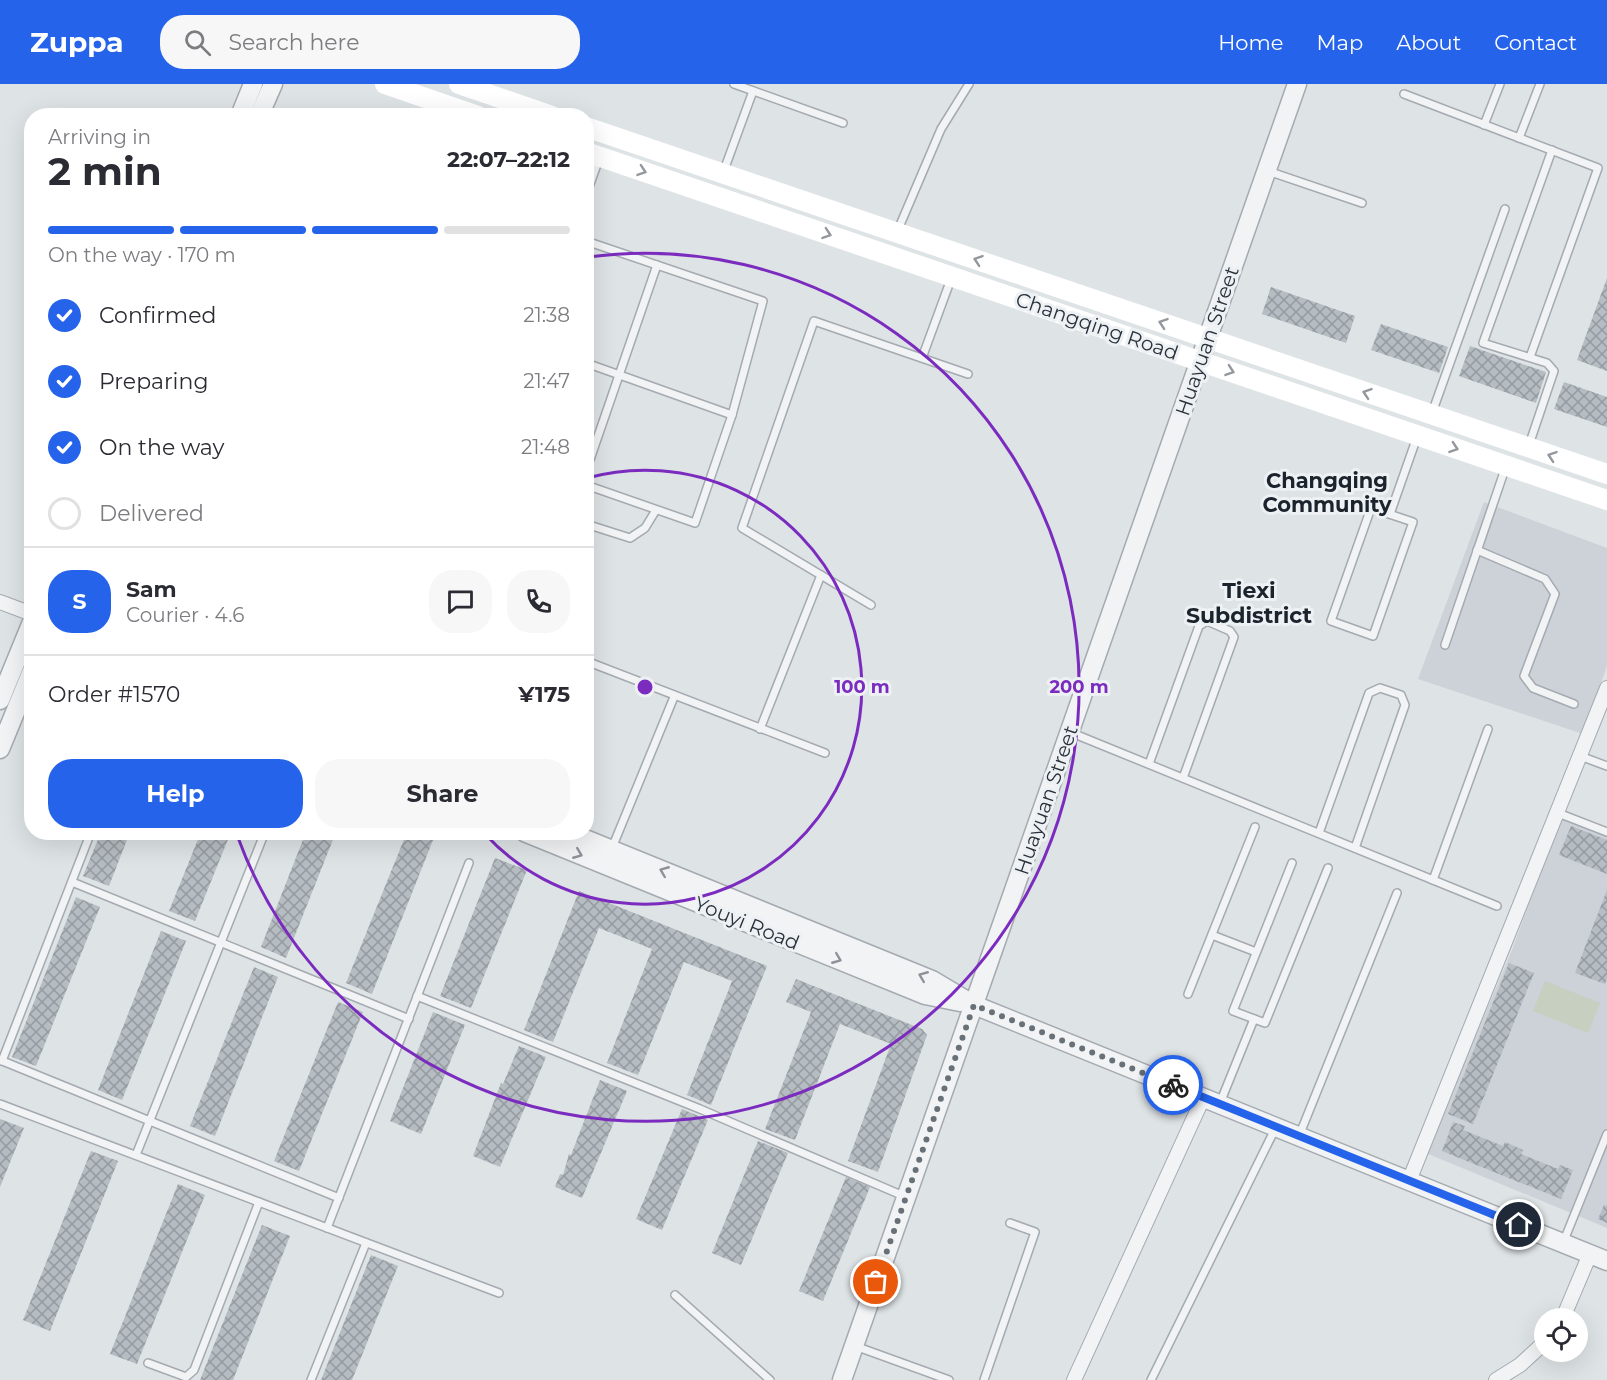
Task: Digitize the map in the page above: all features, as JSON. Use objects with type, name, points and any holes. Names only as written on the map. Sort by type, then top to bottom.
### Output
[{"type":"main road","points":[[385,84],[455,108]]},
{"type":"main road","points":[[459,84],[529,108]]},
{"type":"main road","name":"Changqing Road","points":[[594,130],[1607,474]]},
{"type":"main road","name":"Changqing Road","points":[[594,155],[1607,500]]},
{"type":"street","points":[[243,108],[253,84]]},
{"type":"street","points":[[263,108],[273,84]]},
{"type":"street","name":"Huayuan Street","points":[[842,1380],[1297,84]]},
{"type":"street","points":[[0,602],[24,619]]},
{"type":"street","points":[[0,700],[24,641]]},
{"type":"street","points":[[1409,1180],[1607,688]]},
{"type":"street","points":[[0,748],[24,690]]},
{"type":"street","name":"Youyi Road","points":[[544,840],[926,995],[974,1005]]},
{"type":"street","name":"Youyi Road","points":[[587,840],[932,980],[974,1005],[1598,1257]]},
{"type":"street","points":[[1074,1380],[1157,1204],[1211,1101]]},
{"type":"street","points":[[1569,1308],[1598,1257]]},
{"type":"street","points":[[1496,1380],[1520,1365],[1534,1352]]},
{"type":"lane","points":[[734,84],[843,123]]},
{"type":"lane","points":[[897,233],[941,129],[969,84]]},
{"type":"lane","points":[[1484,125],[1500,84]]},
{"type":"lane","points":[[1519,138],[1540,84]]},
{"type":"lane","points":[[723,174],[753,91]]},
{"type":"lane","points":[[1404,94],[1598,168],[1530,357]]},
{"type":"lane","points":[[1528,447],[1554,371],[1547,363],[1483,343],[1552,150]]},
{"type":"lane","points":[[1267,170],[1362,203]]},
{"type":"lane","points":[[1431,415],[1505,209]]},
{"type":"lane","points":[[594,245],[763,301],[732,415],[695,523],[594,488]]},
{"type":"lane","points":[[594,448],[657,265]]},
{"type":"lane","points":[[922,358],[952,277]]},
{"type":"lane","points":[[871,605],[742,528],[814,321],[968,374]]},
{"type":"lane","points":[[594,366],[732,415]]},
{"type":"lane","points":[[1390,514],[1418,435]]},
{"type":"lane","points":[[1444,645],[1506,465]]},
{"type":"lane","points":[[1371,508],[1390,514],[1413,522],[1373,636],[1331,621],[1371,508]]},
{"type":"lane","points":[[594,527],[630,538],[645,528],[656,510]]},
{"type":"lane","points":[[1477,550],[1545,579],[1552,587],[1555,594],[1524,676],[1533,688],[1574,704]]},
{"type":"lane","points":[[760,729],[821,575]]},
{"type":"lane","points":[[1149,764],[1199,626],[1207,621],[1230,632],[1234,637],[1183,778]]},
{"type":"lane","points":[[594,664],[674,697],[825,753]]},
{"type":"lane","points":[[1319,833],[1369,693],[1380,688],[1401,695],[1405,705],[1355,848]]},
{"type":"lane","points":[[611,850],[674,697]]},
{"type":"lane","points":[[1433,880],[1488,729]]},
{"type":"lane","points":[[1070,732],[1497,906]]},
{"type":"lane","points":[[1580,756],[1607,766]]},
{"type":"lane","points":[[1557,813],[1607,832]]},
{"type":"lane","points":[[1188,994],[1255,827]]},
{"type":"lane","points":[[88,840],[1,1061],[339,1198]]},
{"type":"lane","points":[[136,1155],[262,840]]},
{"type":"lane","points":[[327,1228],[469,863]]},
{"type":"lane","points":[[1292,863],[1233,1011],[1265,1023],[1328,868]]},
{"type":"lane","points":[[72,882],[408,1019]]},
{"type":"lane","points":[[1298,1136],[1396,893]]},
{"type":"lane","points":[[1212,935],[1256,952]]},
{"type":"lane","points":[[417,996],[700,1109],[906,1197]]},
{"type":"lane","points":[[1211,1101],[1254,1019]]},
{"type":"lane","points":[[0,1104],[499,1293]]},
{"type":"lane","points":[[1151,1380],[1276,1127]]},
{"type":"lane","points":[[1563,1243],[1607,1134]]},
{"type":"lane","points":[[147,1363],[186,1377],[195,1370],[259,1202]]},
{"type":"lane","points":[[984,1380],[1035,1232],[1010,1223]]},
{"type":"lane","points":[[311,1380],[366,1243]]},
{"type":"lane","points":[[675,1295],[770,1380]]},
{"type":"lane","points":[[854,1346],[949,1380]]},
{"type":"shaded area","points":[[1484,502],[1607,548],[1607,666],[1583,734],[1418,679]]},
{"type":"shaded area","points":[[1563,811],[1607,827],[1607,1228],[1426,1153],[1512,950]]},
{"type":"green space","points":[[1545,981],[1600,1003],[1588,1033],[1533,1011]]},
{"type":"building","points":[[1607,278],[1607,371],[1577,360]]},
{"type":"building","points":[[1271,287],[1355,316],[1346,343],[1262,314]]},
{"type":"building","points":[[1381,324],[1448,347],[1439,373],[1371,350]]},
{"type":"building","points":[[1470,346],[1546,372],[1536,403],[1459,376]]},
{"type":"building","points":[[1564,382],[1607,397],[1607,427],[1554,409]]},
{"type":"building","points":[[1571,826],[1607,840],[1607,874],[1559,855]]},
{"type":"building","points":[[98,840],[127,840],[109,886],[83,876]]},
{"type":"building","points":[[198,840],[228,840],[195,921],[169,911]]},
{"type":"building","points":[[303,840],[333,840],[286,958],[261,947]]},
{"type":"building","points":[[404,840],[433,840],[372,994],[346,983]]},
{"type":"building","points":[[495,858],[527,870],[471,1008],[440,996]]},
{"type":"building","points":[[1607,890],[1607,979],[1605,984],[1575,973]]},
{"type":"building","points":[[579,891],[767,966],[711,1105],[687,1095],[732,981],[684,962],[638,1075],[607,1063],[652,949],[599,928],[553,1042],[524,1030]]},
{"type":"building","points":[[76,897],[100,907],[36,1066],[12,1057]]},
{"type":"building","points":[[161,931],[186,941],[122,1100],[98,1090]]},
{"type":"building","points":[[1509,963],[1534,973],[1473,1124],[1448,1114]]},
{"type":"building","points":[[254,967],[278,977],[215,1136],[190,1126]]},
{"type":"building","points":[[796,979],[922,1029],[927,1035],[878,1172],[848,1161],[891,1044],[840,1024],[795,1140],[765,1129],[811,1012],[786,1002]]},
{"type":"building","points":[[338,1002],[363,1012],[299,1171],[274,1161]]},
{"type":"building","points":[[433,1012],[465,1025],[421,1134],[390,1121]]},
{"type":"building","points":[[519,1046],[546,1057],[500,1167],[473,1156],[501,1083],[503,1084]]},
{"type":"building","points":[[600,1080],[627,1091],[582,1198],[555,1187],[560,1174],[563,1175],[569,1154],[571,1155]]},
{"type":"building","points":[[682,1109],[708,1120],[662,1230],[636,1219]]},
{"type":"building","points":[[0,1119],[24,1128],[0,1187]]},
{"type":"building","points":[[1453,1122],[1465,1126],[1463,1130],[1503,1146],[1505,1142],[1523,1150],[1521,1154],[1558,1169],[1560,1165],[1573,1170],[1561,1199],[1442,1151]]},
{"type":"building","points":[[758,1141],[788,1153],[741,1265],[712,1253]]},
{"type":"building","points":[[91,1151],[118,1161],[50,1331],[23,1320]]},
{"type":"building","points":[[846,1177],[870,1187],[823,1301],[799,1291]]},
{"type":"building","points":[[178,1184],[205,1195],[137,1364],[110,1354]]},
{"type":"building","points":[[1604,1205],[1607,1206],[1607,1223],[1598,1219]]},
{"type":"building","points":[[262,1225],[290,1236],[233,1380],[200,1380]]},
{"type":"building","points":[[371,1255],[398,1266],[352,1380],[321,1380]]},
{"type":"way so far","points":[[876,1282],[974,1005],[1173,1085]]},
{"type":"district","name":"Changqing Community","points":[[1327,492]]},
{"type":"district","name":"Tiexi Subdistrict","points":[[1249,602]]},
{"type":"route","points":[[1173,1085],[1519,1225]]}]
